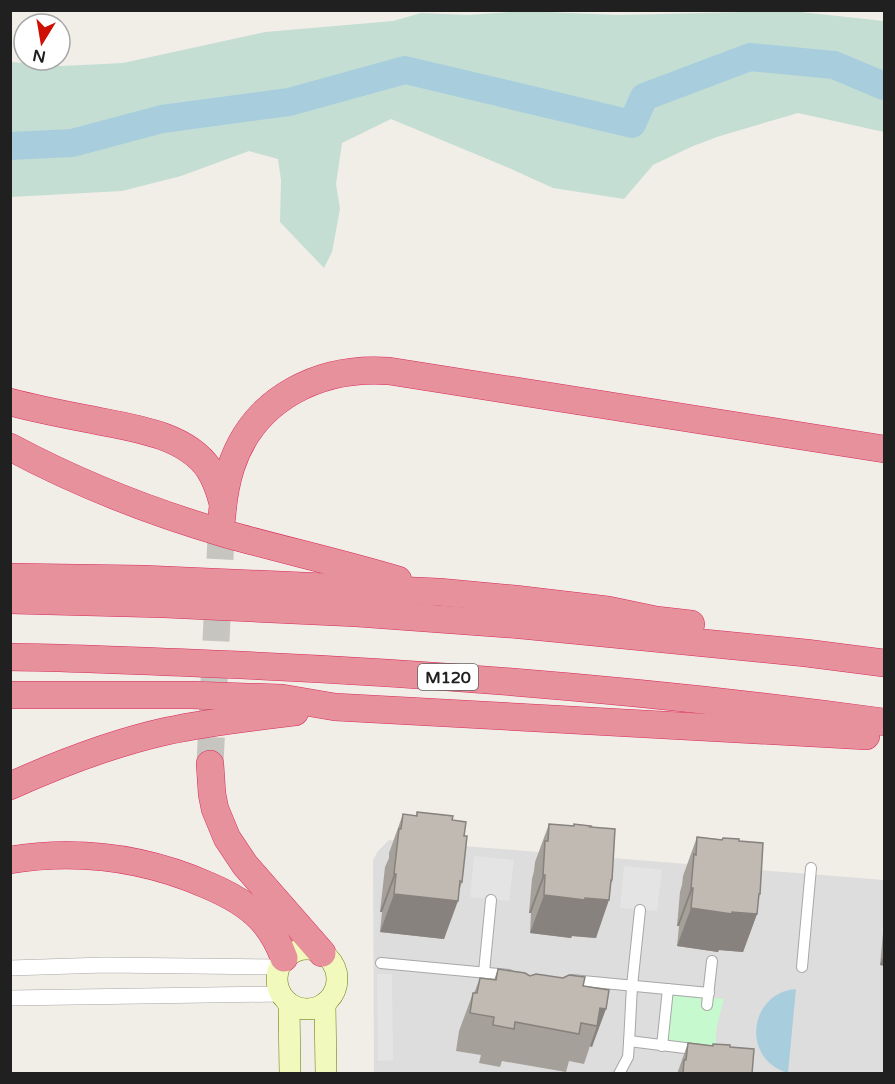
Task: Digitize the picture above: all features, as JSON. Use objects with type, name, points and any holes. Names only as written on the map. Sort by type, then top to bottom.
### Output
[{"type":"highway","points":[[10,402],[146,431],[185,447],[209,469],[218,486],[223,511],[227,481],[237,452],[253,425],[263,414],[305,384],[355,371],[389,371],[885,449]]},
{"type":"highway","points":[[10,447],[50,468],[137,505],[226,534],[439,592]]},
{"type":"highway","points":[[10,577],[143,579],[439,592],[515,599],[597,609],[708,627],[806,653]]},
{"type":"highway","points":[[10,600],[357,613],[521,626],[806,653],[885,663]]},
{"type":"highway","name":"M120","points":[[10,657],[307,667],[435,676],[592,688],[885,722]]},
{"type":"highway","points":[[10,695],[179,695],[282,698],[335,707],[885,737]]},
{"type":"highway","points":[[10,786],[47,769],[94,752],[168,731],[335,707]]},
{"type":"highway","points":[[210,764],[212,794],[227,838],[245,865],[322,953]]},
{"type":"highway","points":[[10,860],[46,856],[90,856],[148,865],[186,876],[216,889],[260,918],[276,940],[281,963]]},
{"type":"main road","points":[[284,999],[297,1008],[307,1009],[316,1008],[325,1003],[331,997],[337,981],[336,972],[328,957],[305,948],[290,953],[281,963],[276,981],[284,999],[290,1074]]},
{"type":"main road","points":[[325,1003],[326,1074]]},
{"type":"street","points":[[802,967],[811,868]]},
{"type":"street","points":[[484,972],[491,900]]},
{"type":"street","points":[[619,1074],[628,1057],[640,910]]},
{"type":"street","points":[[707,1005],[712,961]]},
{"type":"street","points":[[10,968],[281,963]]},
{"type":"street","points":[[381,963],[521,976]]},
{"type":"street","points":[[563,980],[709,993]]},
{"type":"street","points":[[662,1046],[668,989]]},
{"type":"street","points":[[10,998],[284,999]]},
{"type":"street","points":[[629,1041],[709,1052]]},
{"type":"shaded area","points":[[389,840],[884,880],[884,1073],[374,1073],[373,860]]},
{"type":"shaded area","points":[[474,856],[514,860],[509,901],[470,897]]},
{"type":"shaded area","points":[[624,866],[662,870],[657,911],[620,908]]},
{"type":"shaded area","points":[[377,974],[392,974],[393,1060],[378,1061]]},
{"type":"green space","points":[[523,11],[618,15],[791,11],[884,21],[884,132],[798,113],[720,136],[653,165],[624,199],[553,188],[391,119],[342,143],[336,184],[340,209],[332,252],[324,268],[280,222],[281,180],[278,159],[249,151],[181,176],[122,191],[11,197],[11,62],[12,72],[72,72],[72,66],[123,63],[265,32],[393,21],[421,13],[468,15]]},
{"type":"green space","points":[[670,992],[724,999],[716,1031],[717,1050],[665,1042]]},
{"type":"water","points":[[796,989],[788,1073],[773,1066],[763,1055],[757,1042],[756,1028],[760,1014],[768,1002],[780,993]]},
{"type":"building","points":[[417,812],[453,816],[452,820],[466,822],[464,836],[467,836],[458,901],[394,894],[399,829],[401,829],[403,814],[417,816]]},
{"type":"building","points":[[549,824],[574,826],[574,824],[615,829],[609,900],[585,898],[585,900],[544,895],[545,841],[548,841]]},
{"type":"building","points":[[697,837],[722,840],[723,838],[739,839],[739,841],[763,843],[757,914],[732,912],[732,914],[691,908]]},
{"type":"building","points":[[498,969],[525,973],[530,976],[536,974],[563,978],[569,975],[585,977],[583,986],[609,990],[606,1009],[600,1008],[597,1026],[581,1023],[579,1034],[515,1022],[514,1029],[493,1025],[494,1017],[470,1013],[473,993],[477,993],[480,978],[496,980]]},
{"type":"building","points":[[688,1043],[713,1046],[713,1044],[730,1045],[730,1047],[754,1049],[752,1074],[683,1074]]},
{"type":"waterway","points":[[10,146],[72,143],[162,119],[289,102],[405,70],[632,124],[644,97],[750,57],[834,65],[884,86]]},
{"type":"tunnel","points":[[210,764],[222,517]]}]
